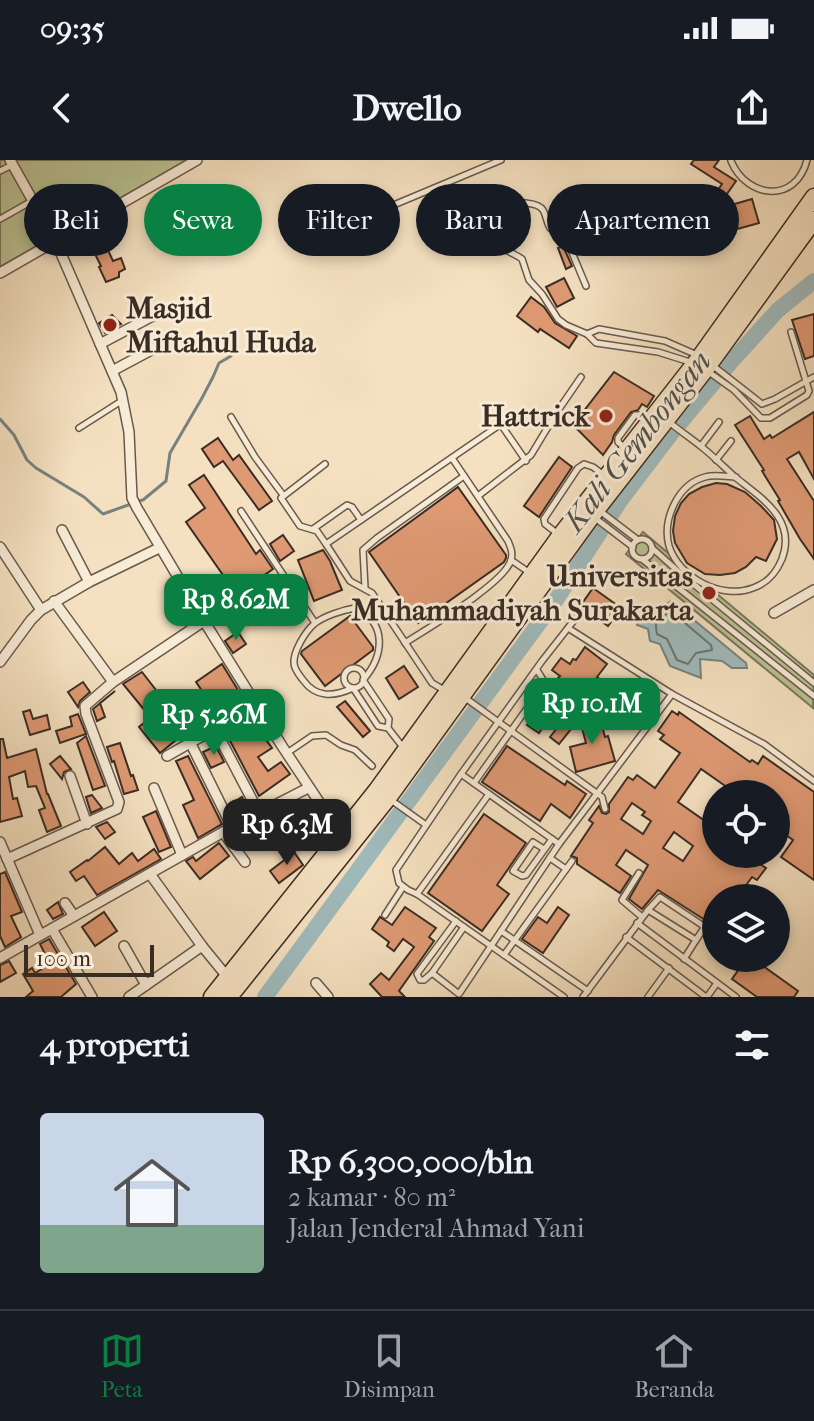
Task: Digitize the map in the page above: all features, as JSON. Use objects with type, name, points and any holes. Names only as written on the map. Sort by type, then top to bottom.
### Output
[{"type":"highway","points":[[223,992],[346,841],[389,799],[460,696],[532,575],[560,536],[594,513],[606,476],[649,422],[708,367],[814,197]]},
{"type":"highway","points":[[497,633],[669,423],[814,220]]},
{"type":"highway","points":[[389,799],[405,750],[460,696]]},
{"type":"street","points":[[128,200],[197,160]]},
{"type":"street","points":[[11,162],[24,184]]},
{"type":"street","points":[[0,273],[31,256]]},
{"type":"street","points":[[62,256],[124,400],[134,503],[308,788],[346,841]]},
{"type":"street","points":[[100,344],[160,312]]},
{"type":"street","points":[[112,371],[170,340]]},
{"type":"street","points":[[62,530],[89,582]]},
{"type":"street","points":[[0,547],[41,610]]},
{"type":"street","points":[[0,662],[41,610],[89,582],[159,548]]},
{"type":"street","points":[[774,613],[814,590]]},
{"type":"street","points":[[54,601],[113,682]]},
{"type":"street","points":[[7,859],[114,812],[119,802],[84,709],[113,682],[204,621]]},
{"type":"street","points":[[167,756],[257,705]]},
{"type":"street","points":[[215,729],[259,813]]},
{"type":"street","points":[[190,742],[245,862]]},
{"type":"street","points":[[70,776],[87,824]]},
{"type":"street","points":[[154,788],[182,855]]},
{"type":"street","points":[[0,958],[308,788]]},
{"type":"street","points":[[0,842],[40,935]]},
{"type":"street","points":[[150,874],[202,946],[223,992]]},
{"type":"street","points":[[65,903],[74,916]]},
{"type":"street","points":[[52,929],[88,996]]},
{"type":"street","points":[[124,946],[146,985]]},
{"type":"street","points":[[129,997],[202,946]]},
{"type":"street","points":[[316,983],[328,997]]},
{"type":"lane","points":[[400,202],[501,160]]},
{"type":"lane","points":[[731,161],[748,184],[773,191],[795,184],[803,174],[807,160]]},
{"type":"lane","points":[[0,171],[11,162]]},
{"type":"lane","points":[[586,286],[566,238],[550,228],[539,206],[511,204],[503,208],[494,228],[496,237],[500,245],[522,259],[529,280],[558,319],[587,334],[596,343],[658,352],[708,367],[765,419],[809,391],[791,332]]},
{"type":"lane","points":[[0,219],[24,205]]},
{"type":"lane","points":[[587,334],[599,329],[665,341],[738,383],[762,404],[814,377]]},
{"type":"lane","points":[[478,496],[526,461],[581,377]]},
{"type":"lane","points":[[79,428],[124,400]]},
{"type":"lane","points":[[231,417],[283,495]]},
{"type":"lane","points":[[701,446],[719,422]]},
{"type":"lane","points":[[594,513],[638,540],[648,541],[652,548],[682,570],[717,590],[747,591],[775,574],[784,554],[785,541],[779,518],[765,500],[669,423]]},
{"type":"lane","points":[[326,544],[499,425],[526,461]]},
{"type":"lane","points":[[716,460],[731,441]]},
{"type":"lane","points":[[405,643],[485,589],[501,576],[511,560],[510,545],[452,458]]},
{"type":"lane","points":[[325,464],[281,498],[301,527],[320,534],[350,581],[372,593],[432,683],[460,696],[496,720],[596,793],[604,800],[605,809]]},
{"type":"lane","points":[[560,536],[545,524],[544,519],[578,468],[584,464],[606,476]]},
{"type":"lane","points":[[365,588],[363,550],[464,476]]},
{"type":"lane","points":[[736,477],[702,478],[678,496],[671,511],[668,540],[673,554],[682,570],[814,683]]},
{"type":"lane","points":[[313,529],[347,505],[361,520]]},
{"type":"lane","points":[[241,511],[315,623]]},
{"type":"lane","points":[[594,513],[633,547],[635,556],[814,696]]},
{"type":"lane","points":[[633,547],[638,540]]},
{"type":"lane","points":[[642,559],[650,555],[652,548]]},
{"type":"lane","points":[[511,560],[532,575]]},
{"type":"lane","points":[[352,608],[363,612],[373,623],[380,636],[380,644],[372,669],[361,684],[338,693],[319,694],[309,689],[294,661],[298,647],[315,623],[352,608]]},
{"type":"lane","points":[[564,997],[403,887],[396,877],[396,870],[496,720],[582,610]]},
{"type":"lane","points":[[568,628],[672,694],[764,744],[814,781]]},
{"type":"lane","points":[[388,728],[389,719],[363,680],[362,672],[350,668],[343,679],[348,687],[353,688],[378,726],[388,728],[405,750]]},
{"type":"lane","points":[[474,783],[545,683],[537,670]]},
{"type":"lane","points":[[432,973],[459,994],[559,844],[672,694]]},
{"type":"lane","points":[[287,753],[312,736],[326,735],[355,750],[372,766]]},
{"type":"lane","points":[[461,774],[559,844]]},
{"type":"lane","points":[[417,894],[489,794]]},
{"type":"lane","points":[[389,799],[424,824]]},
{"type":"lane","points":[[544,849],[533,842],[513,871],[526,875],[552,839]]},
{"type":"lane","points":[[550,858],[566,869]]},
{"type":"lane","points":[[504,955],[572,861]]},
{"type":"lane","points":[[639,873],[622,900],[642,917]]},
{"type":"lane","points":[[385,915],[403,887]]},
{"type":"lane","points":[[583,997],[658,897],[704,928],[684,959]]},
{"type":"lane","points":[[648,910],[696,940]]},
{"type":"lane","points":[[456,921],[417,976],[422,981],[432,973],[464,927]]},
{"type":"lane","points":[[637,923],[736,997]]},
{"type":"lane","points":[[501,931],[588,991]]},
{"type":"lane","points":[[626,937],[706,997],[717,983]]},
{"type":"lane","points":[[648,997],[669,968]]},
{"type":"green space","points":[[0,160],[187,160],[128,194],[128,184],[24,184],[24,253],[0,267]]},
{"type":"green space","points":[[643,532],[814,675],[813,708],[626,554]]},
{"type":"water","points":[[671,601],[746,663],[747,668],[732,668],[722,661],[700,659],[701,678],[670,666],[660,644],[650,641],[648,629],[637,625],[646,609],[655,612]]},
{"type":"building","points":[[694,160],[719,160],[714,167],[736,181],[734,184],[722,184],[691,164]]},
{"type":"building","points":[[752,199],[759,223],[739,229],[739,203]]},
{"type":"building","points":[[96,256],[111,256],[113,261],[121,258],[125,269],[119,272],[119,277],[106,282]]},
{"type":"building","points":[[561,256],[568,256],[572,266],[566,269]]},
{"type":"building","points":[[564,278],[574,298],[557,307],[546,287]]},
{"type":"building","points":[[531,297],[544,307],[555,323],[577,336],[569,348],[540,329],[538,332],[517,316]]},
{"type":"building","points":[[814,314],[814,356],[805,359],[792,320]]},
{"type":"building","name":"Masjid Miftahul Huda","points":[[112,315],[121,324],[105,333],[99,323]]},
{"type":"building","name":"Hattrick","points":[[614,372],[654,396],[647,407],[642,404],[638,410],[631,412],[603,455],[573,425]]},
{"type":"building","points":[[814,412],[814,479],[799,452],[787,459],[814,501],[814,559],[735,425],[750,416],[764,439],[770,435],[772,438]]},
{"type":"building","points":[[218,438],[233,460],[239,455],[272,501],[259,510],[223,461],[214,467],[202,449]]},
{"type":"building","points":[[559,457],[572,467],[539,517],[524,506]]},
{"type":"building","points":[[204,475],[256,554],[260,550],[273,569],[252,584],[260,595],[245,606],[240,599],[211,619],[198,596],[225,578],[186,522],[205,508],[189,485]]},
{"type":"building","points":[[716,483],[745,492],[774,520],[777,539],[766,561],[756,557],[735,573],[720,575],[705,574],[687,563],[675,543],[675,516],[689,494]]},
{"type":"building","points":[[458,487],[506,558],[418,623],[369,552]]},
{"type":"building","points":[[283,535],[294,551],[280,561],[270,544]]},
{"type":"building","points":[[323,550],[342,590],[314,601],[298,560]]},
{"type":"building","points":[[593,588],[621,608],[608,626],[587,611],[585,605],[581,605]]},
{"type":"building","points":[[350,616],[373,650],[325,686],[301,654],[302,651]]},
{"type":"building","points":[[238,632],[246,644],[233,653],[225,641]]},
{"type":"building","points":[[585,647],[607,664],[597,677],[624,697],[610,717],[583,698],[572,713],[559,703],[539,733],[527,725],[561,680],[552,670],[561,658],[570,664],[573,659],[576,660]]},
{"type":"building","points":[[222,664],[246,703],[220,717],[196,682]]},
{"type":"building","points":[[404,666],[418,687],[399,699],[386,678]]},
{"type":"building","points":[[142,672],[163,699],[146,712],[123,684]]},
{"type":"building","points":[[83,682],[90,692],[78,707],[68,692]]},
{"type":"building","points":[[345,701],[370,731],[363,737],[337,707]]},
{"type":"building","points":[[100,703],[105,717],[97,721],[93,709]]},
{"type":"building","points":[[30,710],[33,719],[47,715],[50,729],[30,735],[23,712]]},
{"type":"building","points":[[173,711],[186,729],[160,753],[139,727],[155,714],[161,721]]},
{"type":"building","points":[[672,711],[678,715],[679,712],[750,762],[752,760],[758,764],[763,756],[814,792],[814,880],[790,863],[790,844],[793,840],[790,838],[790,780],[717,780],[701,769],[678,802],[702,819],[702,868],[766,868],[757,880],[752,877],[747,884],[702,884],[702,918],[658,890],[642,909],[629,899],[648,865],[626,850],[616,865],[631,876],[620,893],[577,864],[577,858],[571,856],[593,823],[589,820],[599,806],[602,813],[609,812],[609,804],[628,777],[633,780],[637,775],[655,788],[680,753],[660,739],[664,735],[658,731]],"holes":[[[632,803],[645,812],[642,815],[651,821],[643,834],[621,819]],[[674,832],[693,846],[683,861],[663,848]]]},
{"type":"building","points":[[570,712],[579,719],[559,744],[550,737]]},
{"type":"building","points":[[78,714],[86,734],[60,743],[56,731],[72,726],[70,717]]},
{"type":"building","points":[[599,715],[615,761],[576,772],[570,747],[586,743],[580,720]]},
{"type":"building","points":[[250,718],[272,748],[258,757],[268,771],[281,762],[290,774],[259,796],[227,735]]},
{"type":"building","points":[[86,736],[105,786],[93,790],[77,743]]},
{"type":"building","points":[[0,739],[3,739],[7,758],[36,749],[47,794],[61,826],[47,832],[39,810],[45,808],[36,786],[28,787],[25,771],[9,777],[13,799],[17,798],[22,816],[0,822]]},
{"type":"building","points":[[120,743],[138,790],[124,794],[107,747]]},
{"type":"building","points":[[216,746],[224,762],[211,768],[203,752]]},
{"type":"building","points":[[507,746],[565,785],[567,781],[586,794],[570,818],[551,804],[540,821],[482,782]]},
{"type":"building","points":[[60,756],[71,769],[64,772],[62,779],[50,764]]},
{"type":"building","points":[[188,756],[222,824],[198,838],[183,805],[194,800],[176,761]]},
{"type":"building","points":[[92,795],[102,808],[91,813],[86,797]]},
{"type":"building","points":[[242,797],[249,810],[235,817],[229,805]]},
{"type":"building","points":[[299,801],[305,810],[296,817],[288,806]]},
{"type":"building","points":[[156,811],[171,847],[159,852],[143,817]]},
{"type":"building","points":[[484,814],[526,843],[497,885],[509,894],[482,931],[428,893]]},
{"type":"building","points":[[267,818],[276,828],[269,835],[260,824]]},
{"type":"building","points":[[107,822],[115,832],[105,839],[96,827]]},
{"type":"building","points":[[219,843],[229,856],[200,879],[186,861],[193,857],[196,861]]},
{"type":"building","points":[[105,847],[119,864],[132,853],[138,861],[154,849],[161,859],[97,895],[84,876],[76,881],[70,872]]},
{"type":"building","points":[[292,849],[303,865],[279,883],[270,871],[287,858],[285,854]]},
{"type":"building","points":[[5,872],[22,912],[11,916],[21,937],[5,947],[0,936],[0,874]]},
{"type":"building","points":[[58,902],[63,914],[53,919],[47,910]]},
{"type":"building","points":[[405,907],[436,928],[429,937],[434,941],[399,991],[405,997],[382,997],[370,984],[381,973],[389,980],[414,947],[403,939],[394,951],[387,946],[389,942],[372,929],[380,917],[392,925]]},
{"type":"building","points":[[558,907],[569,915],[543,953],[522,939],[538,917],[547,923]]},
{"type":"building","points":[[104,912],[117,931],[95,946],[82,927]]},
{"type":"building","points":[[49,939],[76,984],[61,997],[26,997],[33,991],[23,974],[32,968],[35,973],[50,964],[40,944]]},
{"type":"building","points":[[9,961],[16,973],[0,982],[0,965]]},
{"type":"building","points":[[737,972],[772,972],[798,991],[794,997],[757,997],[732,979]]},
{"type":"waterway","name":"Kali Gembongan","points":[[265,997],[556,600],[620,501],[674,430],[778,310],[814,281]]},
{"type":"waterway","points":[[138,501],[166,481],[170,453],[219,363],[231,356]]},
{"type":"waterway","points":[[0,419],[14,435],[27,460],[84,497],[103,514],[131,504]]},
{"type":"place","name":"Masjid Miftahul Huda","points":[[110,325]]},
{"type":"place","name":"Hattrick","points":[[606,416]]},
{"type":"place","name":"Universitas Muhammadiyah Surakarta","points":[[709,593]]}]
